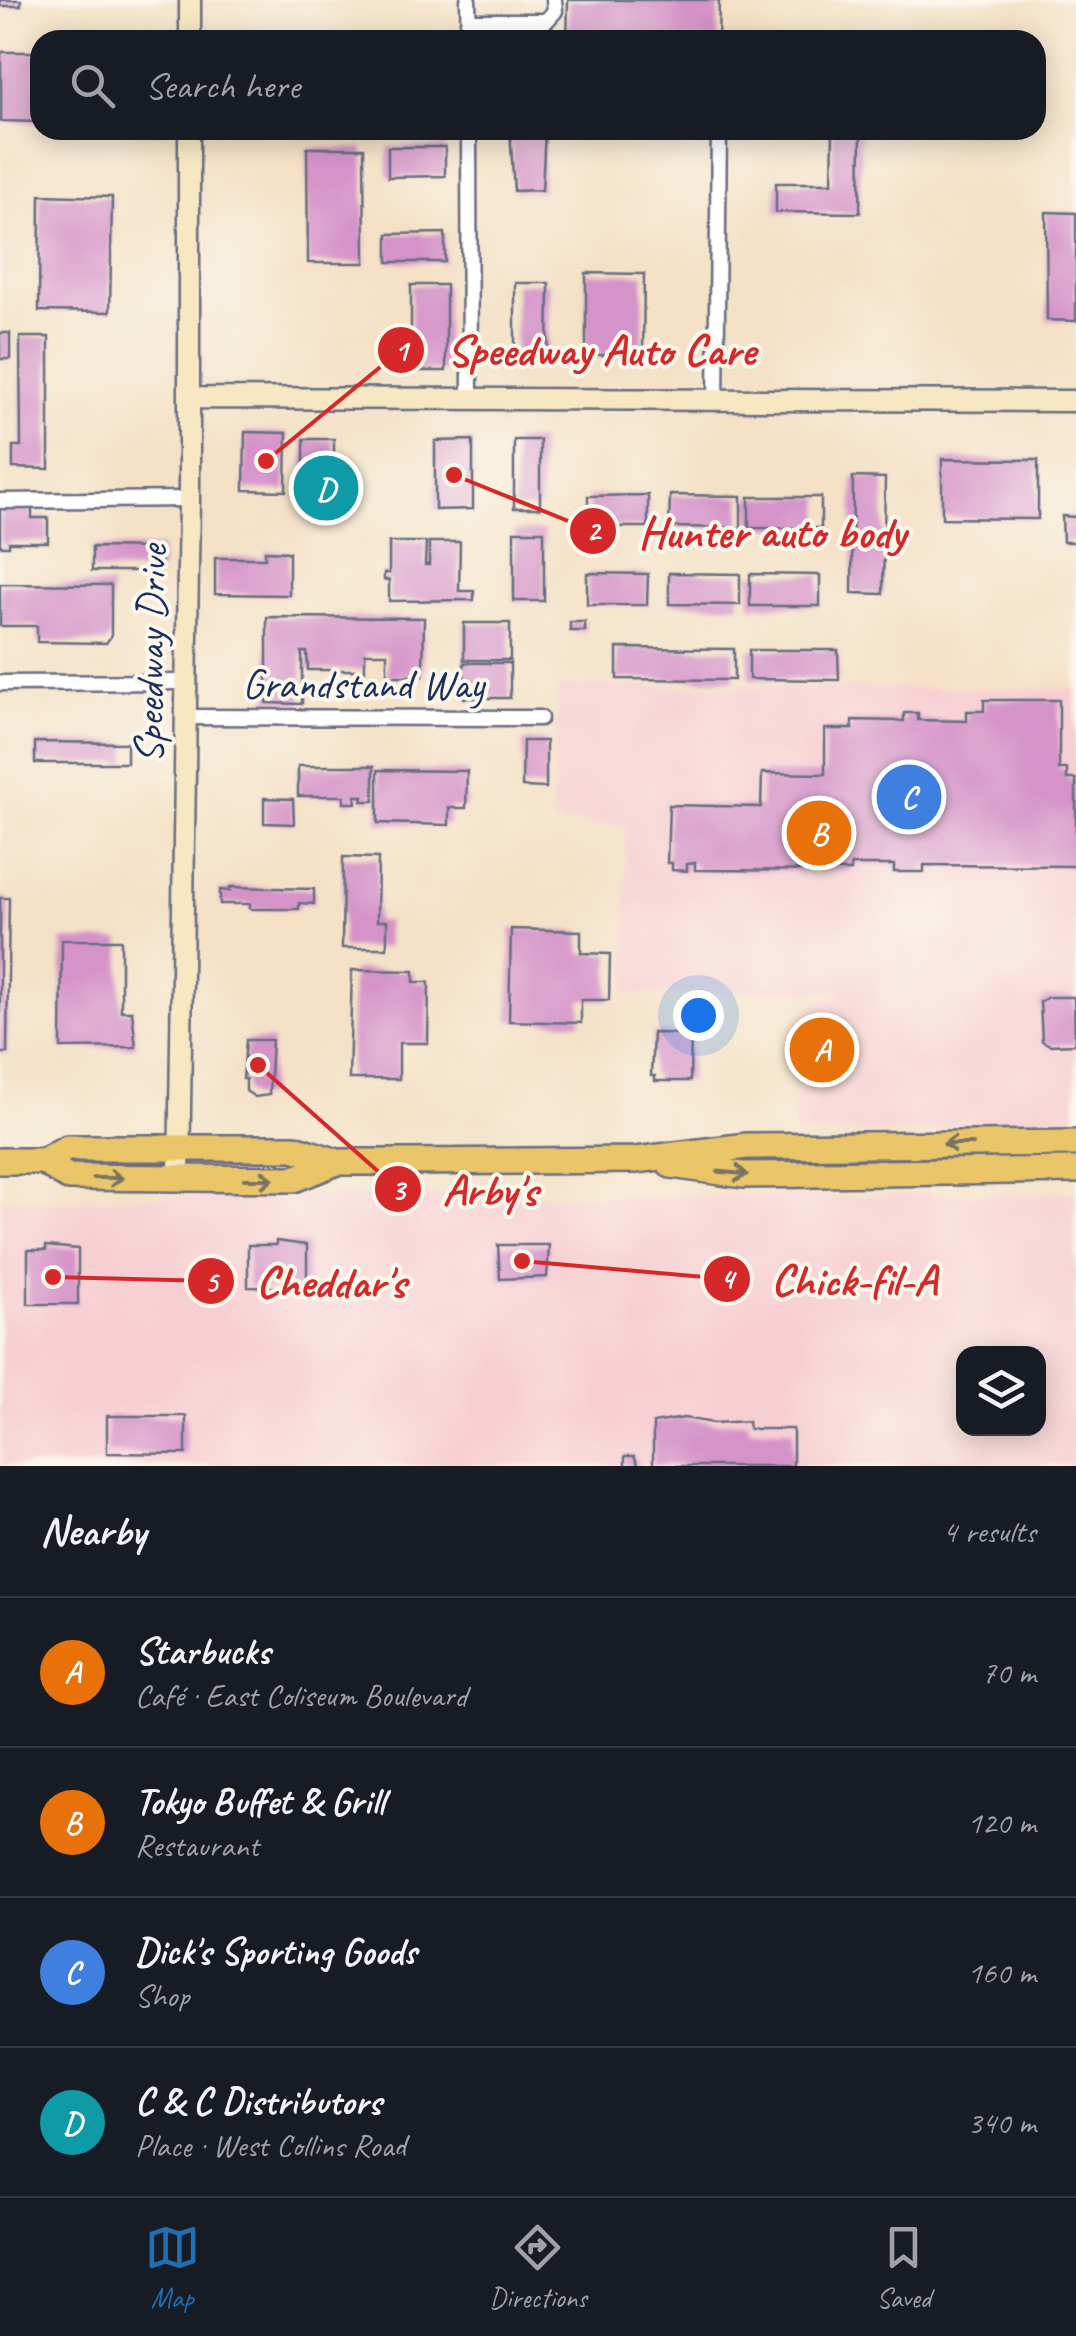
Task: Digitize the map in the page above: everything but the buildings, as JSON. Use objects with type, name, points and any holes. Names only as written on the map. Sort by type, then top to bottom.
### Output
[{"type":"highway","points":[[0,1161],[43,1161],[68,1148],[294,1148],[336,1162],[636,1160],[747,1146],[1076,1142]]},
{"type":"highway","points":[[636,1160],[744,1175],[1076,1170]]},
{"type":"highway","points":[[43,1161],[68,1177],[294,1179],[336,1162]]},
{"type":"main road","points":[[190,0],[190,30]]},
{"type":"main road","name":"Speedway Drive","points":[[178,1178],[189,500],[189,140]]},
{"type":"main road","points":[[190,398],[1076,401]]},
{"type":"street","points":[[468,0],[468,30]]},
{"type":"street","points":[[468,21],[546,20],[554,11],[554,0]]},
{"type":"street","points":[[469,140],[470,399]]},
{"type":"street","points":[[716,400],[719,140]]},
{"type":"street","points":[[0,501],[189,500]]},
{"type":"street","points":[[0,682],[186,682]]},
{"type":"street","name":"Grandstand Way","points":[[186,717],[540,718]]},
{"type":"shaded area","points":[[558,686],[1076,689],[1076,1127],[794,1133],[794,1094],[807,1092],[803,1081],[805,1014],[812,1005],[839,996],[840,991],[627,994],[625,826],[552,822]]},
{"type":"shaded area","points":[[1076,1192],[1076,1466],[0,1466],[0,1200],[205,1195],[858,1196]]},
{"type":"place","name":"Speedway Auto Care","points":[[266,461]]},
{"type":"place","name":"Hunter auto body","points":[[454,475]]},
{"type":"place","name":"C & C Distributors","points":[[326,488]]},
{"type":"place","name":"Dick's Sporting Goods","points":[[909,797]]},
{"type":"place","name":"Tokyo Buffet & Grill","points":[[819,833]]},
{"type":"place","name":"Starbucks","points":[[822,1050]]},
{"type":"place","name":"Arby's","points":[[258,1065]]},
{"type":"place","name":"Chick-fil-A","points":[[522,1261]]},
{"type":"place","name":"Cheddar's","points":[[53,1277]]}]
